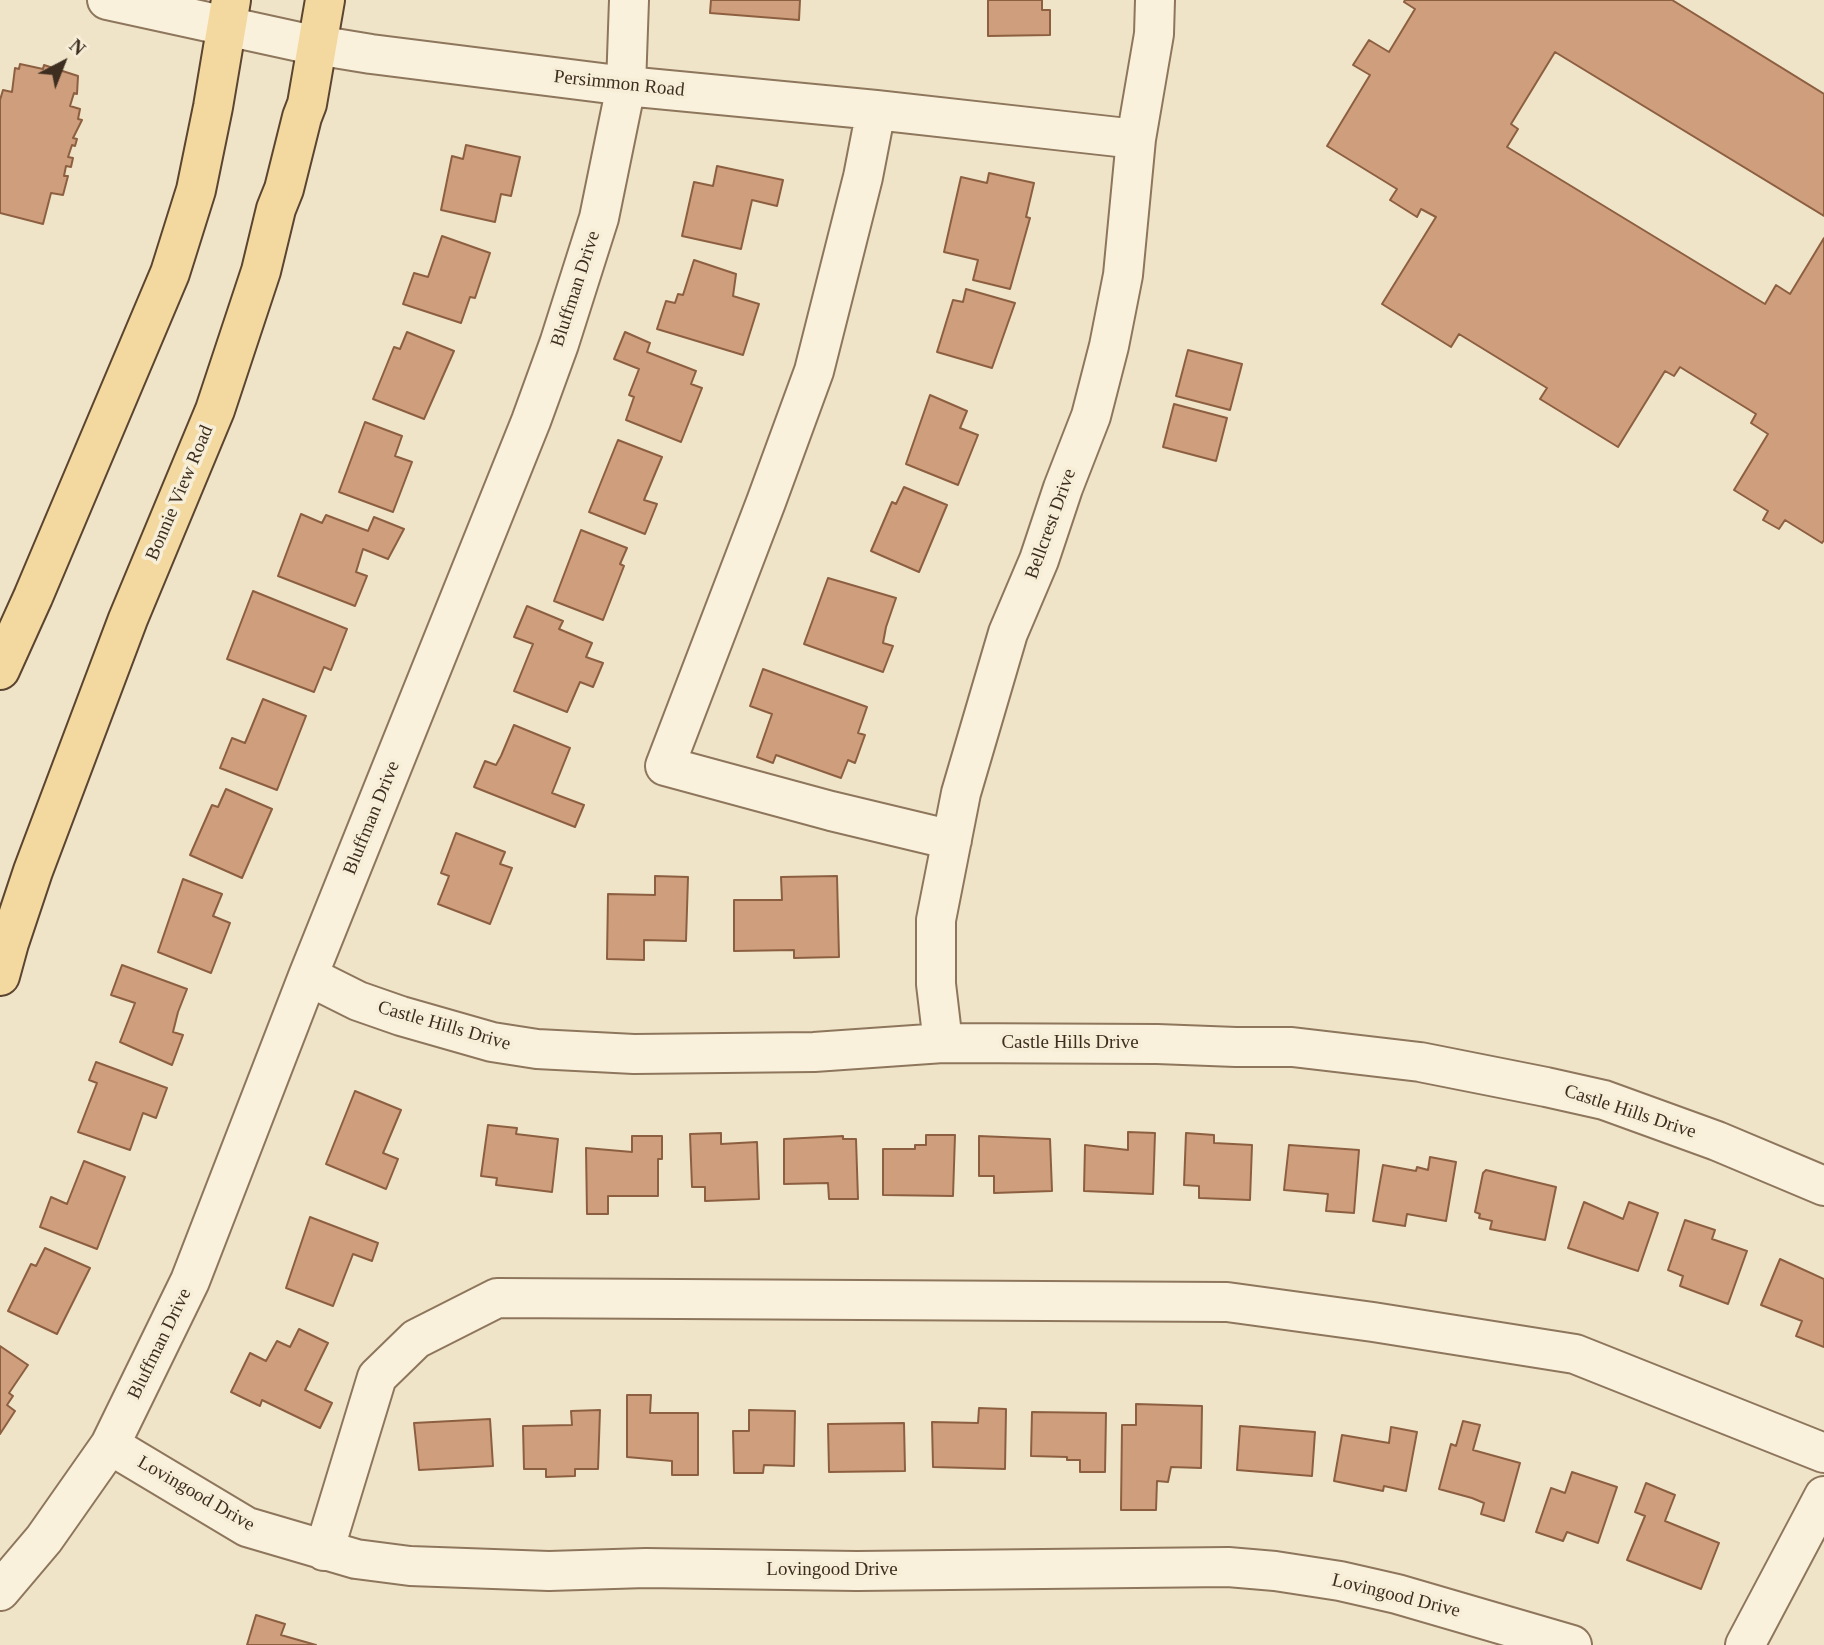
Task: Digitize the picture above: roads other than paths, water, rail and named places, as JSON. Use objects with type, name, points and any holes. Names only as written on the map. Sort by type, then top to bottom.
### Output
[{"type":"main road","name":"Bonnie View Road","points":[[0,976],[33,871],[114,657],[215,410],[261,271],[307,104],[325,0]]},
{"type":"main road","points":[[0,670],[170,272],[196,190],[228,13]]},
{"type":"street","name":"Persimmon Road","points":[[107,0],[228,13],[316,44],[371,54],[626,86],[1136,139]]},
{"type":"street","name":"Bluffman Drive","points":[[0,1591],[44,1539],[110,1445],[190,1281],[308,976],[536,408],[599,218],[626,86],[629,0]]},
{"type":"street","name":"Bellcrest Drive","points":[[943,1043],[936,984],[936,920],[961,793],[1008,633],[1039,560],[1091,415],[1109,346],[1123,275],[1136,139],[1154,34],[1155,0]]},
{"type":"street","points":[[876,110],[863,177],[814,371],[665,766],[831,811],[952,840]]},
{"type":"street","name":"Castle Hills Drive","points":[[308,976],[358,1001],[401,1016],[492,1042],[537,1049],[634,1054],[814,1052],[943,1043],[1144,1044],[1292,1047],[1420,1062],[1604,1100],[1717,1141],[1824,1186]]},
{"type":"street","points":[[324,1551],[377,1377],[416,1339],[497,1298],[1227,1301],[1575,1354],[1824,1453]]},
{"type":"street","name":"Lovingood Drive","points":[[110,1445],[247,1527],[356,1559],[410,1566],[549,1571],[646,1567],[857,1571],[1228,1567],[1275,1571],[1386,1591],[1572,1645]]},
{"type":"street","points":[[1745,1645],[1824,1496]]}]
